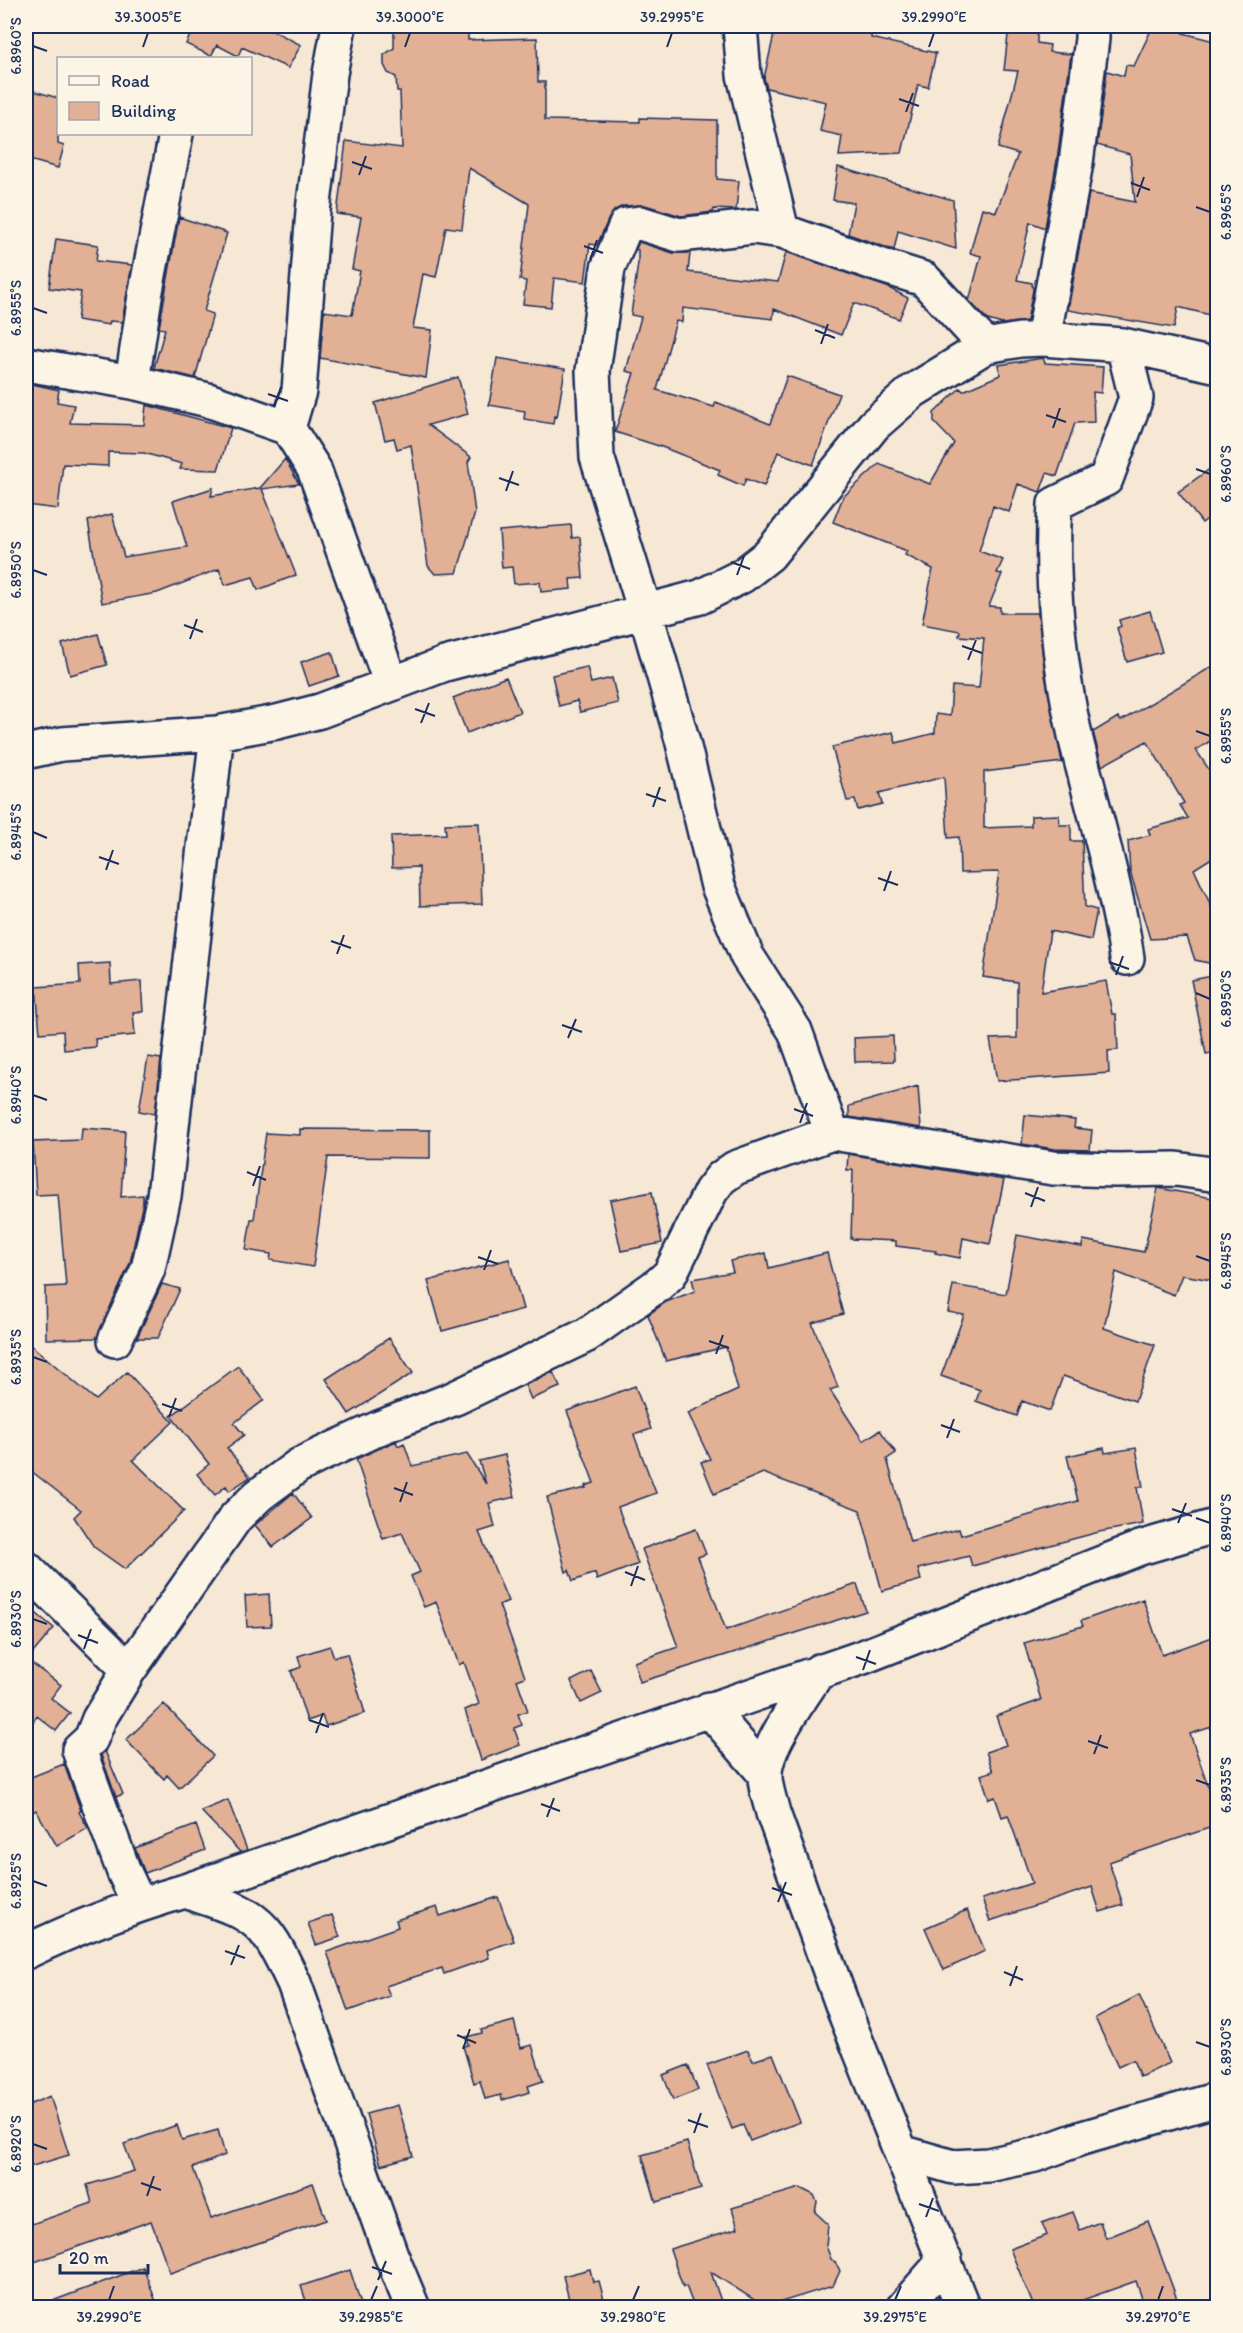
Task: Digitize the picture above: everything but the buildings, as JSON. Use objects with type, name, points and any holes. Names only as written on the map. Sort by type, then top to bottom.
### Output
[{"type":"street","points":[[288,428],[300,391],[313,211],[330,74],[339,26]]},
{"type":"street","points":[[740,26],[744,75],[782,231]]},
{"type":"street","points":[[1043,339],[1076,163],[1092,26]]},
{"type":"street","points":[[132,382],[149,274],[176,135]]},
{"type":"street","points":[[832,1133],[795,1031],[747,956],[718,886],[682,739],[597,457],[593,371],[608,268],[626,225],[640,223],[679,235],[753,227],[782,231],[868,262],[924,279],[986,346]]},
{"type":"street","points":[[26,752],[62,744],[217,733],[277,722],[320,711],[445,664],[700,597],[742,576],[769,555],[874,425],[913,391],[986,346],[1020,340],[1043,339],[1123,345],[1218,366]]},
{"type":"street","points":[[1123,345],[1136,398],[1106,479],[1056,504],[1053,541],[1059,639],[1076,737],[1117,894],[1127,958]]},
{"type":"street","points":[[26,364],[132,382],[208,400],[288,428],[315,469],[392,684]]},
{"type":"street","points":[[115,1340],[148,1269],[164,1196],[217,733]]},
{"type":"street","points":[[139,1904],[124,1872],[79,1750],[91,1739],[99,1719],[129,1670],[236,1517],[259,1495],[298,1466],[379,1428],[455,1398],[587,1335],[670,1274],[711,1191],[721,1178],[735,1168],[832,1133],[1053,1168],[1176,1169],[1218,1175]]},
{"type":"street","points":[[26,1952],[60,1935],[139,1904],[185,1891],[863,1657],[1140,1548],[1218,1525]]},
{"type":"street","points":[[26,1568],[129,1670]]},
{"type":"street","points":[[819,1671],[784,1722],[766,1765],[765,1774],[773,1813],[847,2018],[963,2307]]},
{"type":"street","points":[[709,1709],[765,1774]]},
{"type":"street","points":[[185,1891],[237,1911],[263,1929],[279,1953],[294,1983],[391,2255],[413,2307]]},
{"type":"street","points":[[901,2152],[953,2167],[988,2165],[1035,2155],[1082,2138],[1218,2100]]},
{"type":"street","points":[[903,2307],[945,2260]]}]
